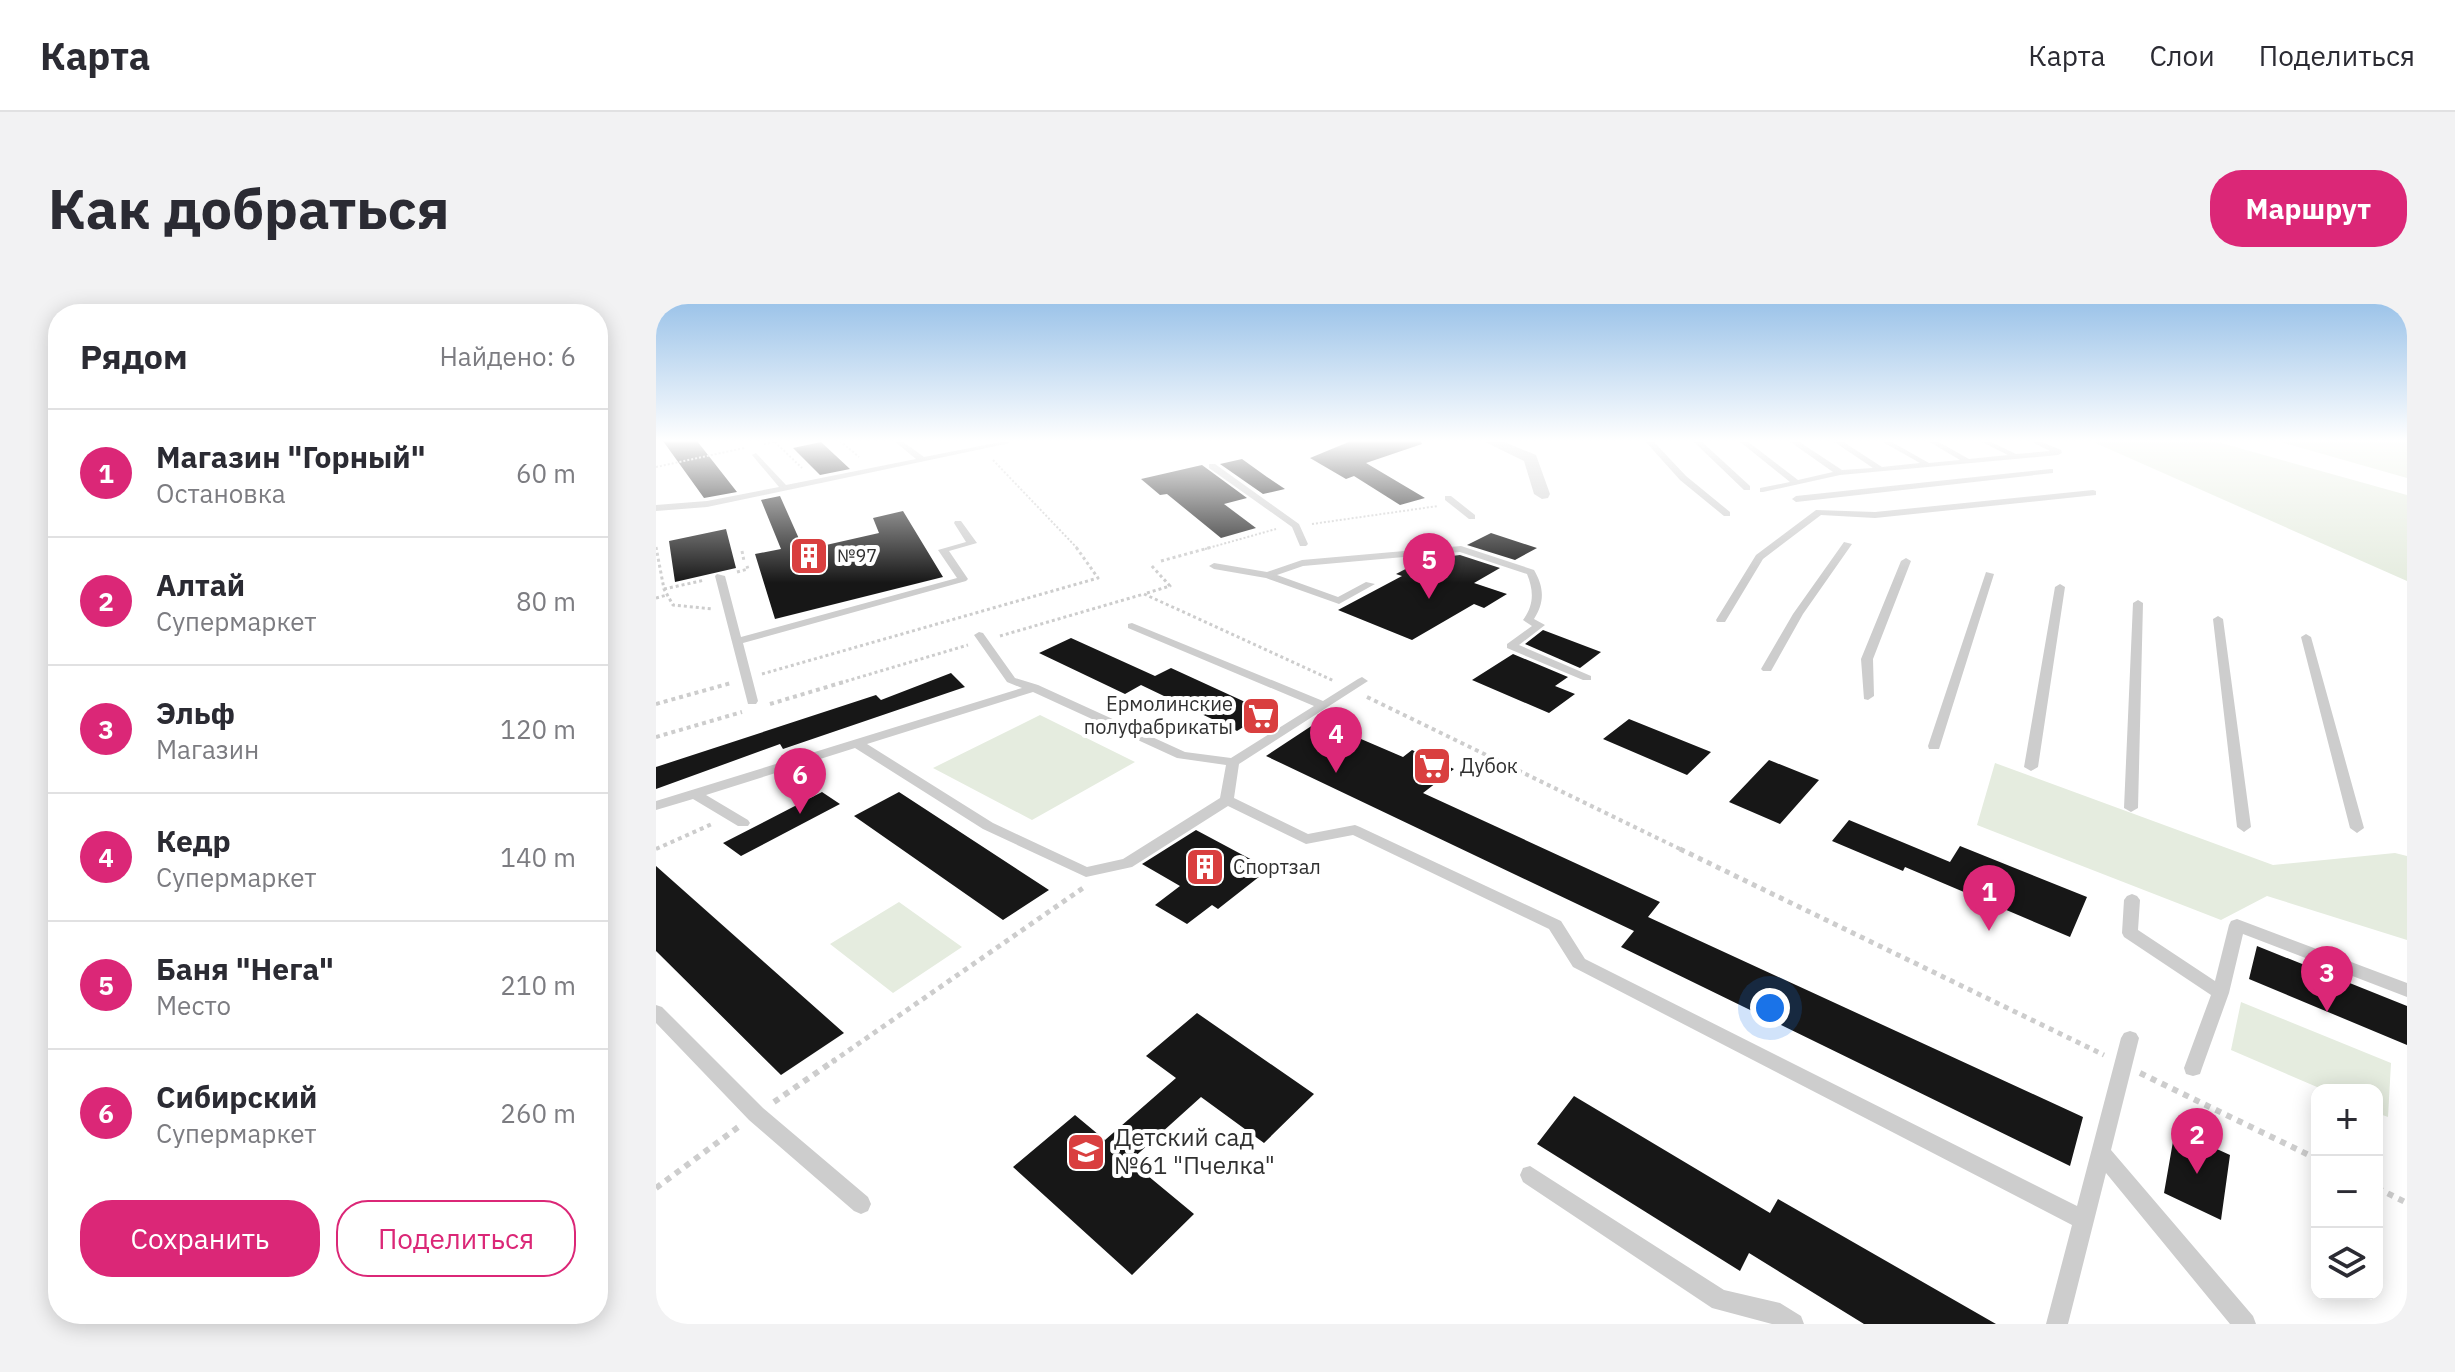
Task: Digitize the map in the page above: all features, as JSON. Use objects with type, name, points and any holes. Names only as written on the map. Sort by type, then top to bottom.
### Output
[{"type":"street","points":[[1540,489],[1542,494]]},
{"type":"lane","points":[[656,508],[707,504],[781,489]]},
{"type":"lane","points":[[1244,489],[1296,526],[1303,544]]},
{"type":"lane","points":[[1696,489],[1727,514]]},
{"type":"lane","points":[[1763,490],[1770,489]]},
{"type":"lane","points":[[1796,499],[1890,489]]},
{"type":"lane","points":[[1721,620],[1759,557],[1819,512],[1875,515],[2093,493]]},
{"type":"lane","points":[[1448,498],[1472,517]]},
{"type":"lane","points":[[737,641],[963,579],[943,550],[972,543],[958,523]]},
{"type":"lane","points":[[1767,669],[1798,614],[1847,544]]},
{"type":"lane","points":[[1268,575],[1302,563],[1461,549],[1531,572],[1537,583],[1538,600],[1535,612],[1528,620],[1540,625],[1511,646],[1587,678]]},
{"type":"lane","points":[[1868,696],[1867,659],[1906,561]]},
{"type":"lane","points":[[1214,566],[1268,575],[1339,601],[1370,584]]},
{"type":"lane","points":[[1934,746],[1989,574]]},
{"type":"lane","points":[[720,576],[752,701]]},
{"type":"lane","points":[[2031,767],[2060,587]]},
{"type":"lane","points":[[2131,808],[2138,603]]},
{"type":"lane","points":[[2218,619],[2244,827]]},
{"type":"lane","points":[[1132,626],[1323,705]]},
{"type":"lane","points":[[979,635],[1011,680],[1182,755],[1233,762],[1362,681]]},
{"type":"lane","points":[[2306,637],[2357,828]]},
{"type":"lane","points":[[656,806],[1034,688]]},
{"type":"lane","points":[[856,743],[988,826],[1086,872],[1127,863],[1227,800],[1233,762]]},
{"type":"lane","points":[[695,794],[736,820]]},
{"type":"lane","points":[[1227,800],[1306,839],[1355,830],[1555,925],[1579,963],[2085,1221]]},
{"type":"lane","points":[[2132,900],[2130,933],[2220,993]]},
{"type":"lane","points":[[2193,1068],[2220,993],[2237,925],[2407,990]]},
{"type":"lane","points":[[656,1012],[756,1114],[861,1204]]},
{"type":"lane","points":[[2057,1324],[2130,1038]]},
{"type":"lane","points":[[2101,1153],[2245,1324]]},
{"type":"lane","points":[[1530,1175],[1720,1300],[1772,1311],[1793,1324]]},
{"type":"path","points":[[656,704],[1098,578],[1081,552],[1021,489]]},
{"type":"path","points":[[656,547],[664,589],[673,605],[729,610]]},
{"type":"path","points":[[742,551],[744,561]]},
{"type":"path","points":[[1144,594],[1170,586],[1150,564]]},
{"type":"path","points":[[664,589],[720,576]]},
{"type":"path","points":[[656,598],[667,595]]},
{"type":"path","points":[[1350,688],[2311,1156]]},
{"type":"path","points":[[656,849],[736,820]]},
{"type":"path","points":[[656,1188],[756,1114],[1067,899]]},
{"type":"path","points":[[2383,1191],[2405,1203]]},
{"type":"shaded area","points":[[2198,489],[2384,489],[2407,495],[2407,581]]},
{"type":"shaded area","points":[[1040,715],[1135,762],[1032,820],[933,768]]},
{"type":"shaded area","points":[[1995,763],[2273,865],[2395,853],[2407,856],[2407,940],[2267,896],[2221,920],[1977,825]]},
{"type":"shaded area","points":[[899,902],[962,947],[893,993],[830,944]]},
{"type":"shaded area","points":[[2241,1002],[2391,1063],[2388,1117],[2383,1115],[2383,1084],[2311,1084],[2231,1050]]},
{"type":"building","points":[[697,489],[734,489],[737,492],[704,498]]},
{"type":"building","points":[[1152,489],[1234,489],[1247,498],[1224,504],[1256,528],[1221,538],[1167,494],[1160,495]]},
{"type":"building","points":[[1255,489],[1285,489],[1263,494]]},
{"type":"building","points":[[1374,489],[1409,489],[1425,498],[1400,505]]},
{"type":"building","name":"№97","points":[[780,496],[804,550],[879,533],[873,518],[903,511],[943,577],[775,619],[755,554],[781,549],[761,500]]},
{"type":"building","points":[[726,529],[736,568],[675,582],[669,541]]},
{"type":"building","points":[[1491,533],[1537,548],[1515,560],[1467,545]]},
{"type":"building","points":[[1460,555],[1500,568],[1474,583],[1507,594],[1484,608],[1474,604],[1412,640],[1338,610],[1402,576],[1396,574],[1419,562],[1427,565],[1443,557]]},
{"type":"building","points":[[1543,630],[1601,652],[1580,668],[1525,644]]},
{"type":"building","points":[[1071,638],[1155,676],[1171,668],[1267,712],[1237,731],[1141,685],[1125,694],[1039,653]]},
{"type":"building","points":[[1513,654],[1568,677],[1555,686],[1575,694],[1549,713],[1472,680]]},
{"type":"building","points":[[951,673],[965,687],[783,749],[780,744],[656,789],[656,767],[876,695],[881,700]]},
{"type":"building","points":[[1629,719],[1711,752],[1687,775],[1603,739]]},
{"type":"building","points":[[1319,721],[1403,757],[1412,750],[1454,769],[1423,793],[1660,902],[1648,917],[2083,1117],[2070,1166],[1621,947],[1634,931],[1266,756]]},
{"type":"building","points":[[1769,760],[1819,780],[1780,824],[1729,802]]},
{"type":"building","points":[[822,792],[840,804],[741,856],[723,843]]},
{"type":"building","points":[[899,792],[1049,890],[1003,920],[854,816]]},
{"type":"building","points":[[1849,820],[1950,862],[1960,846],[2087,897],[2070,937],[1905,867],[1903,871],[1832,841]]},
{"type":"building","name":"Спортзал","points":[[1196,830],[1269,869],[1218,909],[1212,905],[1187,924],[1155,905],[1180,886],[1142,864]]},
{"type":"building","points":[[656,866],[844,1033],[781,1075],[656,951]]},
{"type":"building","points":[[2257,946],[2407,1006],[2407,1045],[2249,979]]},
{"type":"building","name":"Детский сад №61 \"Пчелка\"","points":[[1197,1013],[1314,1094],[1264,1143],[1201,1097],[1130,1161],[1194,1214],[1132,1275],[1013,1167],[1075,1115],[1105,1140],[1176,1078],[1146,1056]]},
{"type":"building","points":[[1574,1096],[1770,1213],[1778,1199],[1996,1324],[1864,1324],[1749,1253],[1740,1271],[1537,1144]]},
{"type":"building","points":[[2175,1130],[2230,1155],[2221,1220],[2164,1193]]},
{"type":"place","name":"№97","points":[[809,556]]},
{"type":"place","name":"Баня \"Нега\"","points":[[1429,599]]},
{"type":"place","name":"Ермолинские полуфабрикаты","points":[[1261,716]]},
{"type":"place","name":"Дубок","points":[[1432,766]]},
{"type":"place","name":"Кедр","points":[[1336,773]]},
{"type":"place","name":"Сибирский","points":[[800,814]]},
{"type":"place","name":"Спортзал","points":[[1205,867]]},
{"type":"place","name":"Магазин \"Горный\"","points":[[1989,931]]},
{"type":"place","name":"Эльф","points":[[2327,1012]]},
{"type":"place","name":"Детский сад №61 \"Пчелка\"","points":[[1086,1152]]},
{"type":"place","name":"Алтай","points":[[2197,1174]]}]
